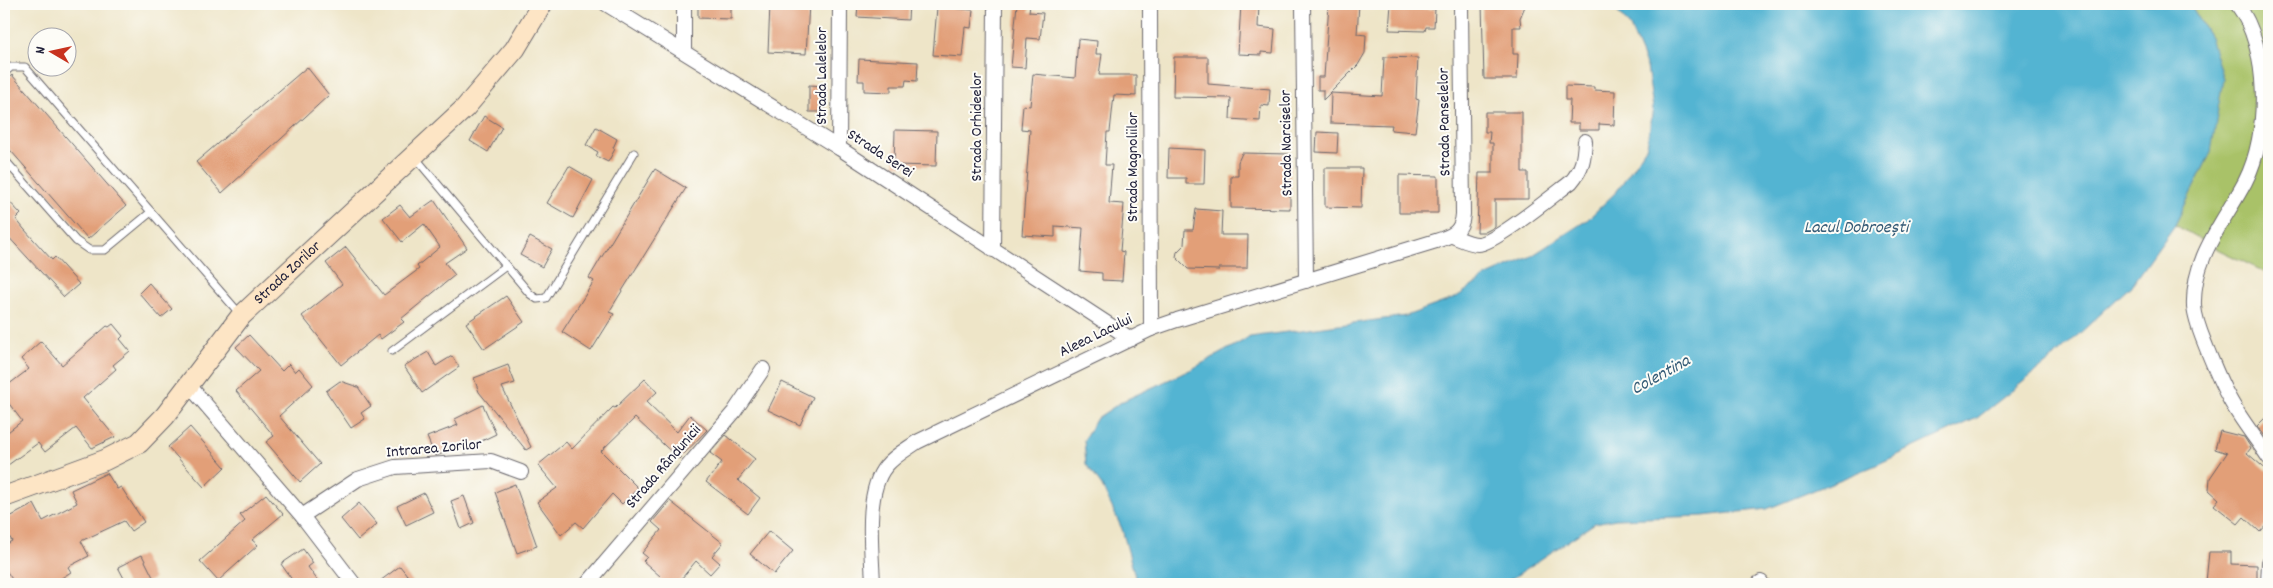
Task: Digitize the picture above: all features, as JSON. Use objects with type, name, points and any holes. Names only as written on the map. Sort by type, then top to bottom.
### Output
[{"type":"street","name":"Strada Zorilor","points":[[4,496],[105,460],[139,443],[152,431],[242,316],[465,108],[515,49],[542,4]]},
{"type":"street","name":"Strada Serei","points":[[606,4],[839,148],[1131,339]]},
{"type":"street","points":[[684,4],[684,51]]},
{"type":"street","name":"Strada Lalelelor","points":[[839,148],[840,4]]},
{"type":"street","name":"Strada Orhideelor","points":[[993,250],[995,4]]},
{"type":"street","name":"Strada Magnoliilor","points":[[1150,4],[1151,329]]},
{"type":"street","name":"Strada Narciselor","points":[[1303,4],[1306,281]]},
{"type":"street","name":"Strada Panselelor","points":[[1452,236],[1463,223],[1464,214],[1461,4]]},
{"type":"street","points":[[2237,4],[2243,12],[2260,56],[2262,124],[2256,154],[2246,180],[2202,257],[2196,281],[2194,309],[2201,334],[2230,400],[2269,458]]},
{"type":"street","points":[[1452,236],[1478,244],[1484,243],[1500,234],[1571,182],[1583,164],[1585,141]]},
{"type":"street","name":"Aleea Lacului","points":[[873,584],[873,498],[877,482],[886,466],[924,439],[1151,329],[1452,236]]},
{"type":"street","name":"Strada Rândunicii","points":[[587,584],[734,412],[763,369]]},
{"type":"street","points":[[188,384],[302,516],[354,584]]},
{"type":"street","name":"Intrarea Zorilor","points":[[302,516],[358,479],[395,467],[491,461],[521,472]]},
{"type":"street","points":[[2268,584],[2269,563]]},
{"type":"lane","points":[[4,73],[11,67],[25,67],[242,316]]},
{"type":"lane","points":[[414,155],[530,294],[538,299],[546,298],[634,153]]},
{"type":"lane","points":[[4,159],[76,241],[89,250],[105,250],[151,212]]},
{"type":"lane","points":[[392,351],[506,266]]},
{"type":"green space","points":[[2190,4],[2269,4],[2269,274],[2219,250],[2175,225],[2211,152],[2210,37]]},
{"type":"water","name":"Lacul Dobroești","points":[[1611,4],[2190,4],[2210,37],[2223,79],[2211,152],[2175,225],[2133,284],[2051,360],[1977,418],[1874,466],[1767,509],[1703,516],[1616,519],[1595,523],[1508,581],[1496,584],[1137,584],[1122,529],[1102,486],[1086,464],[1084,440],[1097,418],[1123,401],[1192,369],[1250,337],[1406,316],[1455,298],[1487,276],[1530,257],[1587,220],[1617,191],[1647,146],[1653,108],[1647,67],[1630,27]]},
{"type":"building","points":[[698,4],[731,4],[731,19],[698,18]]},
{"type":"building","points":[[770,4],[809,4],[806,54],[768,52]]},
{"type":"building","points":[[858,4],[909,4],[908,20],[857,17]]},
{"type":"building","points":[[1017,4],[1030,4],[1029,12],[1043,13],[1040,39],[1027,38],[1025,68],[1011,67]]},
{"type":"building","points":[[1241,4],[1259,4],[1258,27],[1275,29],[1273,53],[1261,52],[1261,55],[1238,54]]},
{"type":"building","points":[[1329,4],[1359,4],[1357,34],[1366,35],[1365,53],[1358,65],[1323,100],[1323,90],[1318,90],[1318,77],[1324,77]]},
{"type":"building","points":[[1391,4],[1421,4],[1421,9],[1435,9],[1434,27],[1426,27],[1425,31],[1389,30]]},
{"type":"building","points":[[1482,4],[1526,4],[1520,18],[1521,27],[1513,27],[1513,54],[1518,54],[1517,79],[1484,79]]},
{"type":"building","points":[[937,7],[973,10],[971,28],[965,27],[962,57],[933,55]]},
{"type":"building","points":[[1078,39],[1097,41],[1096,54],[1102,54],[1099,75],[1136,75],[1136,96],[1114,95],[1110,132],[1107,132],[1105,165],[1112,165],[1109,203],[1124,204],[1120,251],[1124,252],[1122,281],[1102,280],[1102,273],[1080,271],[1083,228],[1055,226],[1055,237],[1022,235],[1030,130],[1021,129],[1023,105],[1030,106],[1033,74],[1075,78]]},
{"type":"building","points":[[1174,57],[1208,57],[1208,84],[1270,89],[1269,106],[1261,105],[1260,121],[1230,119],[1231,98],[1173,97]]},
{"type":"building","points":[[1384,57],[1418,58],[1416,99],[1419,100],[1415,132],[1391,130],[1392,125],[1330,123],[1331,93],[1382,96]]},
{"type":"building","points":[[859,59],[918,62],[917,81],[906,80],[905,86],[891,86],[891,92],[864,91],[864,81],[858,81]]},
{"type":"building","points":[[307,67],[329,95],[222,193],[196,162]]},
{"type":"building","points":[[12,75],[126,206],[88,239],[4,143],[4,82]]},
{"type":"building","points":[[809,85],[826,86],[825,112],[809,112]]},
{"type":"building","points":[[1565,86],[1594,87],[1594,90],[1615,91],[1614,125],[1599,124],[1599,130],[1579,130],[1579,123],[1569,123],[1570,100],[1565,100]]},
{"type":"building","points":[[1485,112],[1522,112],[1522,172],[1528,172],[1528,199],[1495,199],[1495,227],[1485,232],[1477,232],[1479,173],[1493,173],[1493,143],[1489,143],[1490,132],[1485,132]]},
{"type":"building","points":[[484,116],[502,127],[488,152],[470,141]]},
{"type":"building","points":[[596,127],[617,139],[613,148],[615,149],[608,162],[596,156],[598,152],[586,145]]},
{"type":"building","points":[[895,130],[937,131],[936,166],[894,165]]},
{"type":"building","points":[[1317,132],[1338,133],[1337,153],[1316,152]]},
{"type":"building","points":[[1169,148],[1205,150],[1204,184],[1186,184],[1186,178],[1168,178]]},
{"type":"building","points":[[1242,153],[1290,154],[1290,209],[1231,208],[1231,176],[1238,176],[1238,162]]},
{"type":"building","points":[[569,166],[593,180],[573,218],[547,203]]},
{"type":"building","points":[[1325,168],[1362,168],[1361,208],[1325,207]]},
{"type":"building","points":[[655,169],[686,188],[609,312],[614,314],[591,351],[562,332],[594,281],[589,278]]},
{"type":"building","points":[[1399,175],[1438,176],[1438,213],[1399,213]]},
{"type":"building","points":[[4,196],[21,214],[16,219],[24,229],[52,260],[55,257],[79,284],[64,297],[4,232]]},
{"type":"building","points":[[434,200],[467,248],[445,263],[455,275],[401,319],[404,322],[381,339],[378,335],[341,365],[302,316],[342,284],[326,263],[346,247],[384,295],[419,269],[417,266],[440,247],[424,224],[402,242],[383,218],[400,205],[410,217]]},
{"type":"building","points":[[1196,209],[1222,211],[1221,235],[1248,235],[1247,268],[1219,268],[1219,270],[1188,269],[1176,257],[1177,252],[1184,245],[1185,230],[1193,230]]},
{"type":"building","points":[[530,237],[552,249],[542,267],[520,255]]},
{"type":"building","points":[[149,283],[172,309],[161,318],[139,293]]},
{"type":"building","points":[[506,296],[524,322],[484,349],[466,323]]},
{"type":"building","points":[[113,324],[123,336],[120,339],[130,351],[113,365],[116,369],[83,398],[115,437],[92,448],[76,428],[45,452],[38,443],[4,468],[4,435],[22,421],[4,397],[4,388],[29,369],[21,359],[41,341],[62,365],[107,326],[109,327]]},
{"type":"building","points":[[249,335],[282,371],[289,364],[295,372],[299,368],[313,385],[279,416],[320,464],[300,482],[266,442],[274,436],[236,391],[259,371],[236,347]]},
{"type":"building","points":[[428,352],[436,366],[452,356],[459,367],[422,393],[404,366]]},
{"type":"building","points":[[508,365],[515,383],[502,387],[531,447],[526,450],[479,392],[474,378]]},
{"type":"building","points":[[645,379],[657,392],[646,402],[677,432],[690,415],[707,430],[679,459],[635,418],[601,451],[638,488],[622,504],[612,494],[583,528],[576,522],[561,535],[537,502],[557,488],[538,465],[566,442],[572,449],[613,407],[615,408]]},
{"type":"building","points":[[340,381],[358,387],[371,406],[361,413],[365,419],[351,428],[326,391]]},
{"type":"building","points":[[782,382],[813,397],[800,425],[768,410]]},
{"type":"building","points":[[483,405],[496,434],[469,447],[468,445],[435,456],[427,437],[458,425],[455,419]]},
{"type":"building","points":[[2269,414],[2269,435],[2265,436],[2257,426]]},
{"type":"building","points":[[190,427],[225,467],[204,487],[168,447]]},
{"type":"building","points":[[2220,431],[2244,437],[2251,448],[2247,453],[2269,472],[2269,522],[2260,532],[2244,517],[2238,524],[2214,505],[2219,499],[2209,490],[2210,478],[2227,453],[2215,449]]},
{"type":"building","points":[[726,435],[755,459],[738,480],[760,498],[748,514],[706,482],[722,462],[710,453]]},
{"type":"building","points":[[107,473],[117,489],[121,487],[144,522],[131,531],[124,521],[81,541],[89,556],[68,567],[71,572],[52,584],[15,584],[4,567],[4,545],[12,541],[4,528],[4,520],[34,504],[43,521],[77,503],[71,490]]},
{"type":"building","points":[[515,484],[537,546],[517,553],[495,492]]},
{"type":"building","points":[[424,493],[433,512],[406,525],[397,506]]},
{"type":"building","points":[[266,494],[283,514],[252,540],[258,545],[218,581],[200,561],[245,521],[240,515]]},
{"type":"building","points":[[464,496],[474,523],[461,529],[451,501]]},
{"type":"building","points":[[670,501],[723,543],[712,556],[720,563],[710,574],[696,561],[677,584],[665,584],[658,578],[660,576],[643,561],[647,557],[642,553],[661,530],[652,522]]},
{"type":"building","points":[[359,503],[377,524],[358,540],[341,519]]},
{"type":"building","points":[[769,531],[793,551],[774,574],[750,554]]},
{"type":"building","points":[[303,549],[313,563],[308,567],[320,584],[295,584],[281,564]]},
{"type":"building","points":[[2209,552],[2231,552],[2231,564],[2257,565],[2257,583],[2206,582]]},
{"type":"building","points":[[142,555],[154,579],[144,584],[127,584],[118,567]]},
{"type":"building","points":[[400,566],[414,584],[376,584]]},
{"type":"water label","name":"Colentina","points":[[1661,376]]}]
